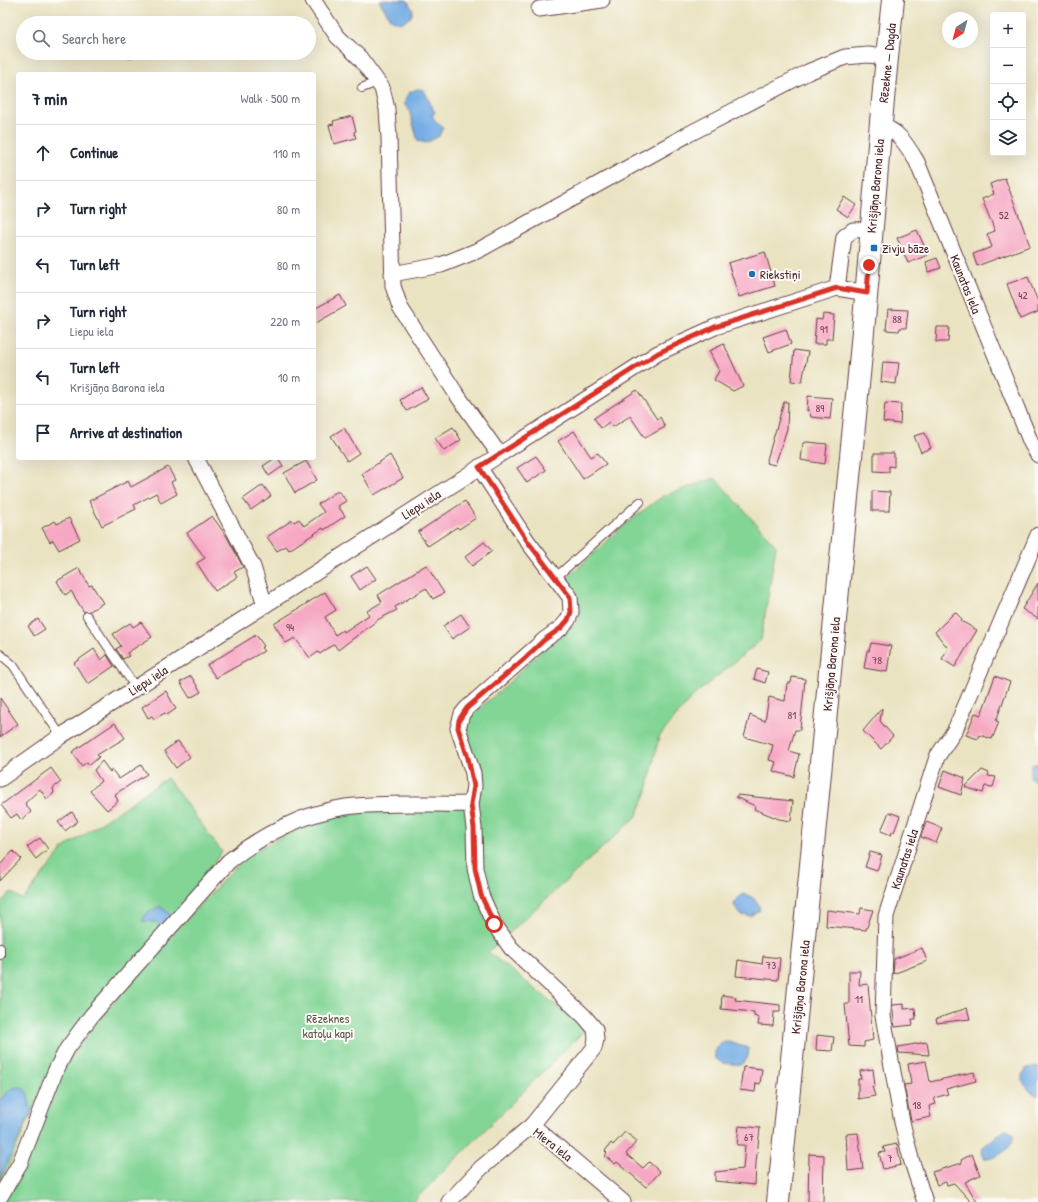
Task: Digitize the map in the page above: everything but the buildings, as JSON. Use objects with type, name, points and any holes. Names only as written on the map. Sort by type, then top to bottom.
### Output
[{"type":"main road","name":"Rēzekne — Dagda","points":[[880,126],[894,0]]},
{"type":"main road","name":"Krišjāņa Barona iela","points":[[778,1202],[867,293],[880,126]]},
{"type":"street","points":[[313,0],[337,36],[360,58],[382,88],[387,108],[392,274],[393,286],[400,307],[455,392],[499,454]]},
{"type":"street","points":[[539,9],[602,0]]},
{"type":"street","points":[[392,274],[441,265],[479,250],[686,135],[808,72],[845,58],[868,54],[887,57]]},
{"type":"street","name":"Kaunatas iela","points":[[880,126],[890,129],[897,135],[908,146],[917,162],[1031,443],[1038,455]]},
{"type":"street","points":[[837,288],[844,237],[853,230],[872,230]]},
{"type":"street","name":"Liepu iela","points":[[0,779],[61,736],[658,353],[715,327],[837,288],[867,293]]},
{"type":"street","points":[[197,460],[253,567],[265,605]]},
{"type":"street","points":[[479,467],[528,542],[570,597],[571,612],[568,620],[561,628],[544,640],[467,708],[459,720],[458,728],[473,773],[474,786],[471,804],[474,828],[475,868],[481,895],[494,924],[511,948],[584,1016],[594,1029],[596,1039],[594,1048],[532,1125]]},
{"type":"street","name":"Kaunatas iela","points":[[925,1202],[911,1159],[902,1122],[883,1016],[886,916],[937,757],[955,730],[1038,535]]},
{"type":"street","points":[[0,1197],[20,1163],[55,1072],[67,1049],[92,1015],[229,861],[253,843],[284,827],[319,813],[371,806],[471,804]]},
{"type":"street","name":"Miera iela","points":[[449,1202],[481,1168],[532,1125],[623,1202]]},
{"type":"lane","points":[[362,88],[377,82]]},
{"type":"lane","points":[[555,578],[640,502]]},
{"type":"lane","points":[[87,616],[136,688]]},
{"type":"lane","points":[[0,654],[13,665],[61,736]]},
{"type":"lane","points":[[0,948],[0,955]]},
{"type":"green space","name":"Rēzeknes katoļu kapi","points":[[715,478],[776,546],[761,640],[693,696],[659,737],[647,791],[637,816],[488,952],[586,1029],[413,1202],[1,1202],[56,1077],[92,1028],[168,939],[248,854],[305,825],[342,811],[447,807],[479,793],[477,774],[465,720],[501,690],[540,652],[576,624],[580,615],[580,605],[575,594],[564,581],[628,522],[663,496]]},
{"type":"green space","points":[[167,778],[222,852],[165,926],[59,1050],[9,1165],[0,1181],[0,904],[11,892],[23,900],[64,848]]},
{"type":"water","points":[[379,0],[407,0],[413,10],[411,17],[401,23],[391,20]]},
{"type":"water","points":[[417,89],[424,90],[435,113],[432,115],[433,117],[443,128],[439,136],[426,143],[418,141],[409,110],[404,104],[408,93]]},
{"type":"water","points":[[1038,764],[1038,781],[1033,780],[1030,777],[1031,766]]},
{"type":"water","points":[[744,894],[755,899],[760,910],[750,916],[741,915],[734,905],[736,899]]},
{"type":"water","points":[[160,906],[170,914],[170,917],[161,927],[156,922],[142,921],[146,914]]},
{"type":"water","points":[[725,1041],[748,1048],[748,1057],[741,1065],[722,1063],[715,1058],[717,1048]]},
{"type":"water","points":[[1038,1066],[1038,1096],[1030,1091],[1022,1081],[1022,1075],[1027,1068]]},
{"type":"water","points":[[22,1087],[28,1094],[31,1112],[0,1178],[0,1099],[12,1088]]},
{"type":"water","points":[[1006,1129],[1014,1134],[1012,1143],[1000,1155],[985,1159],[982,1153],[983,1147]]},
{"type":"place","name":"Zivju bāze","points":[[874,248]]},
{"type":"place","name":"Riekstiņi","points":[[752,274]]},
{"type":"route","points":[[494,924],[481,895],[475,868],[474,828],[471,804],[474,786],[473,773],[458,728],[459,720],[467,708],[544,640],[561,628],[568,620],[572,605],[570,597],[528,542],[479,467],[658,353],[715,327],[837,288],[867,293],[869,265]]}]
